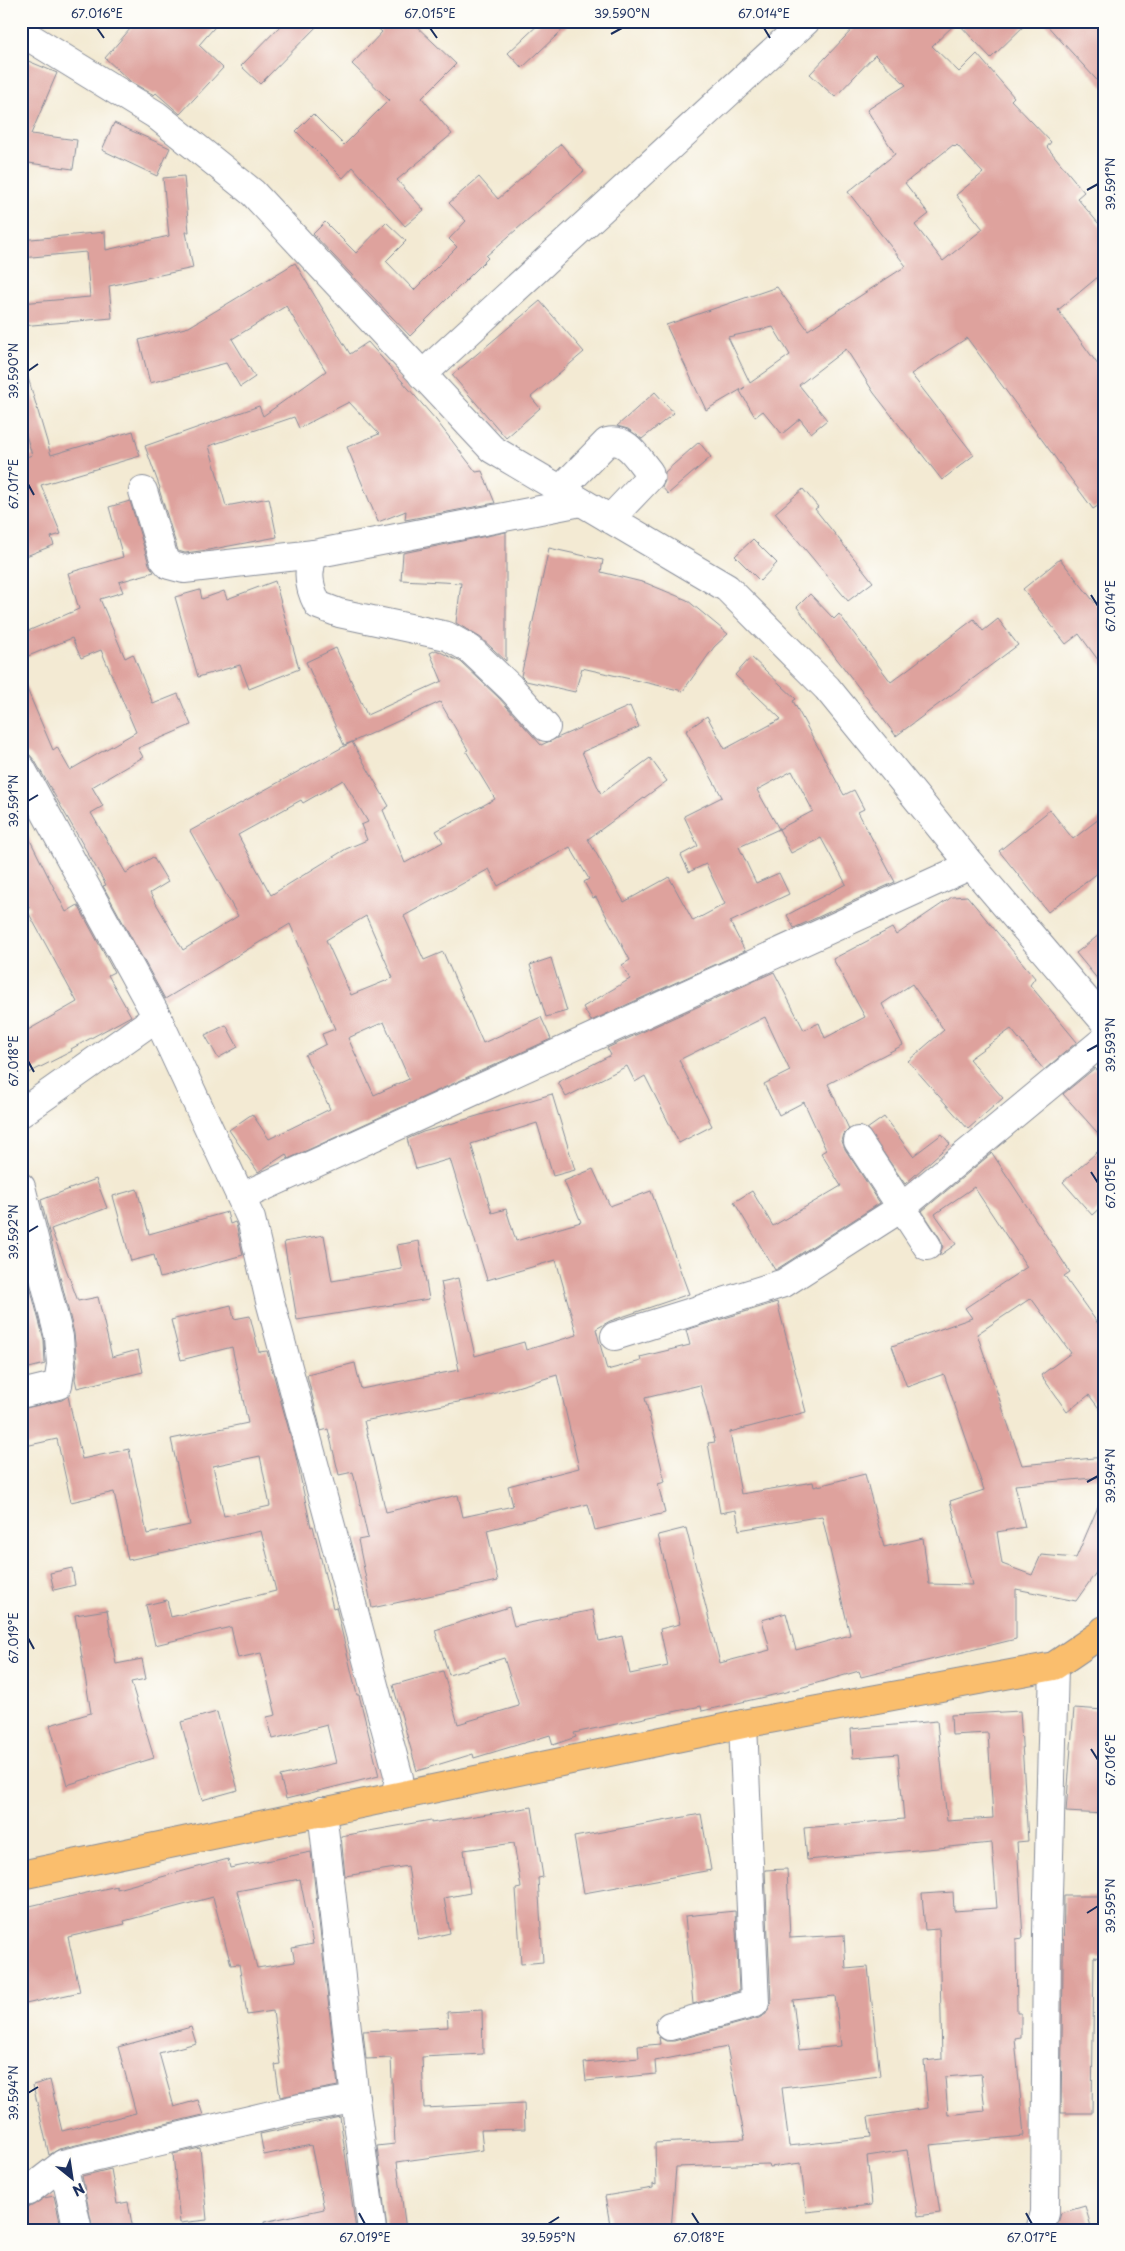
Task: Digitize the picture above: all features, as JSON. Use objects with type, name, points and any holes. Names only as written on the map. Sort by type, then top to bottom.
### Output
[{"type":"main road","points":[[21,1876],[322,1811],[743,1724],[1054,1666],[1104,1630]]},
{"type":"street","points":[[422,375],[803,22]]},
{"type":"street","points":[[21,32],[156,115],[253,193],[492,449],[727,588],[827,688],[971,866],[1104,1021]]},
{"type":"street","points":[[143,491],[164,559],[169,565],[177,568],[314,554],[571,495],[607,442],[616,440],[624,443],[649,472],[650,477],[610,519]]},
{"type":"street","points":[[314,554],[310,564],[309,589],[318,605],[339,613],[447,636],[470,649],[510,687],[546,728]]},
{"type":"street","points":[[21,768],[156,1017],[251,1219],[270,1301],[398,1778],[395,1797]]},
{"type":"street","points":[[241,1197],[971,866]]},
{"type":"street","points":[[21,1113],[156,1017]]},
{"type":"street","points":[[615,1336],[784,1284],[901,1208],[1104,1040]]},
{"type":"street","points":[[858,1141],[927,1246]]},
{"type":"street","points":[[21,1187],[59,1337],[61,1366],[58,1385],[21,1394]]},
{"type":"street","points":[[1040,2230],[1045,2213],[1047,1932],[1054,1666]]},
{"type":"street","points":[[670,2026],[755,2003],[743,1724]]},
{"type":"street","points":[[322,1811],[372,2230]]},
{"type":"street","points":[[21,2193],[28,2191],[63,2164],[302,2108],[355,2099]]},
{"type":"street","points":[[63,2164],[78,2230]]},
{"type":"building","points":[[137,21],[220,21],[199,45],[223,68],[180,114],[156,93],[154,95],[131,82],[105,58]]},
{"type":"building","points":[[285,21],[322,21],[260,84],[241,66]]},
{"type":"building","points":[[370,21],[411,21],[456,64],[422,98],[452,134],[397,180],[424,210],[405,226],[353,167],[343,178],[296,131],[313,114],[344,145],[389,100],[352,64],[382,32]]},
{"type":"building","points":[[542,21],[572,21],[522,68],[508,53]]},
{"type":"building","points":[[860,21],[1029,21],[991,58],[957,22],[932,46],[959,72],[977,54],[1014,97],[1011,100],[1051,142],[1047,147],[1084,192],[1077,198],[1104,230],[1104,272],[1058,310],[1104,373],[1104,502],[1093,509],[967,338],[911,374],[974,455],[942,480],[874,393],[846,349],[799,385],[827,420],[811,433],[800,419],[782,434],[763,411],[755,417],[740,391],[745,387],[706,410],[666,325],[777,287],[808,330],[906,266],[848,192],[895,154],[867,110],[906,85],[875,55],[835,97],[810,74]],"holes":[[[953,145],[955,147],[957,145],[983,173],[956,195],[983,229],[943,261],[915,225],[929,214],[905,183]],[[773,327],[790,355],[750,383],[728,337]]]},
{"type":"building","points":[[1043,21],[1104,21],[1104,88]]},
{"type":"building","points":[[21,58],[57,73],[31,134],[77,140],[73,169],[21,162]]},
{"type":"building","points":[[114,123],[170,148],[157,176],[102,150]]},
{"type":"building","points":[[561,144],[584,171],[486,256],[488,258],[410,336],[313,234],[325,222],[356,253],[386,222],[406,241],[386,261],[414,290],[457,247],[449,239],[466,221],[449,203],[479,177],[498,199]]},
{"type":"building","points":[[184,176],[189,232],[186,232],[193,268],[109,286],[112,318],[21,326],[21,303],[90,297],[86,252],[21,258],[21,240],[105,232],[106,250],[169,236],[163,178]]},
{"type":"building","points":[[295,263],[350,354],[368,342],[436,420],[476,472],[482,471],[495,503],[405,520],[406,511],[378,522],[347,447],[379,434],[349,402],[299,428],[294,417],[209,446],[226,506],[269,498],[277,537],[208,550],[185,553],[178,551],[160,488],[145,446],[259,406],[263,416],[326,371],[286,306],[232,339],[255,377],[240,387],[226,363],[150,383],[139,340],[189,327]]},
{"type":"building","points":[[540,301],[584,352],[531,397],[540,408],[506,438],[452,375]]},
{"type":"building","points":[[26,371],[51,455],[133,431],[140,456],[41,485],[61,534],[51,537],[54,545],[21,558],[21,459],[32,455],[21,418],[21,372]]},
{"type":"building","points":[[655,392],[674,413],[642,439],[628,429],[617,426]]},
{"type":"building","points":[[699,442],[711,457],[668,494],[662,487],[665,481],[665,472]]},
{"type":"building","points":[[803,489],[818,507],[815,509],[873,582],[848,601],[775,513]]},
{"type":"building","points":[[130,501],[149,564],[154,572],[119,582],[123,592],[100,599],[125,658],[133,654],[153,704],[178,694],[191,725],[138,748],[143,757],[92,787],[103,806],[91,813],[126,873],[153,857],[168,882],[150,893],[183,950],[238,916],[190,831],[352,742],[344,745],[306,662],[336,648],[367,715],[442,681],[430,653],[436,650],[461,662],[499,698],[541,745],[630,706],[639,727],[582,752],[601,794],[650,758],[667,781],[588,839],[624,902],[669,877],[693,921],[725,904],[706,864],[689,872],[681,855],[698,846],[684,816],[722,797],[686,731],[707,716],[725,749],[781,719],[735,675],[751,657],[796,699],[793,701],[844,795],[854,790],[864,809],[858,812],[895,882],[794,928],[787,915],[846,884],[821,838],[791,853],[779,829],[739,847],[756,883],[779,873],[789,894],[730,922],[745,951],[591,1021],[583,1007],[630,979],[622,965],[630,960],[596,897],[593,898],[584,882],[589,879],[570,847],[498,886],[489,869],[404,916],[424,960],[443,952],[483,1043],[541,1017],[551,1039],[288,1159],[286,1154],[258,1172],[229,1130],[252,1114],[269,1139],[330,1109],[305,1055],[326,1044],[322,1034],[335,1029],[290,924],[165,999],[103,886],[106,885],[35,761],[30,755],[21,752],[21,675],[53,750],[57,747],[70,770],[136,732],[101,650],[81,658],[72,638],[21,659],[21,634],[79,609],[68,573],[123,557],[109,507]],"holes":[[[440,702],[468,750],[466,751],[495,799],[436,831],[443,842],[405,863],[383,810],[389,806],[352,742]],[[792,771],[813,811],[779,829],[757,790]],[[343,780],[368,822],[361,825],[367,840],[346,849],[271,895],[238,835],[301,800],[303,803]],[[366,916],[393,978],[351,995],[326,940]],[[384,1022],[409,1079],[374,1095],[348,1038]]]},
{"type":"building","points":[[506,532],[506,661],[481,638],[456,623],[461,583],[401,580],[403,553]]},
{"type":"building","points":[[753,539],[777,563],[760,581],[735,556]]},
{"type":"building","points":[[549,548],[603,560],[601,572],[646,583],[687,600],[728,634],[714,647],[683,691],[582,668],[575,692],[526,681],[521,676]]},
{"type":"building","points":[[1060,559],[1104,614],[1104,668],[1079,634],[1066,644],[1023,589]]},
{"type":"building","points":[[275,581],[299,669],[249,689],[240,665],[198,677],[175,597],[200,590],[202,599],[224,591],[227,599]]},
{"type":"building","points":[[810,594],[834,619],[839,614],[891,682],[974,619],[983,631],[998,619],[1018,645],[896,736],[797,607]]},
{"type":"building","points":[[1050,810],[1073,839],[1104,815],[1104,868],[1048,912],[999,851]]},
{"type":"building","points":[[21,822],[66,912],[78,905],[114,972],[108,975],[131,1016],[71,1049],[72,1051],[21,1077],[21,1034],[77,1002],[27,910],[30,909],[21,890]]},
{"type":"building","points":[[967,896],[1035,978],[1030,985],[1077,1042],[1044,1070],[1011,1029],[969,1059],[1003,1098],[968,1129],[908,1061],[944,1030],[912,984],[882,1004],[903,1045],[828,1084],[849,1129],[844,1134],[842,1141],[845,1149],[880,1203],[775,1270],[734,1202],[752,1191],[773,1226],[841,1186],[821,1153],[826,1150],[804,1102],[779,1115],[764,1084],[790,1071],[765,1017],[679,1060],[712,1126],[679,1143],[645,1076],[635,1082],[627,1066],[566,1097],[558,1082],[611,1055],[607,1048],[774,972],[804,1030],[819,1023],[825,1038],[865,1017],[833,959],[892,928],[896,935],[952,897]]},
{"type":"building","points":[[1104,931],[1104,987],[1076,953]]},
{"type":"building","points":[[551,958],[567,1011],[546,1017],[530,965]]},
{"type":"building","points":[[226,1025],[238,1047],[218,1058],[205,1035]]},
{"type":"building","points":[[1095,1068],[1104,1077],[1104,1140],[1063,1094]]},
{"type":"building","points":[[552,1094],[575,1170],[553,1176],[537,1123],[471,1144],[492,1213],[506,1209],[516,1241],[581,1222],[564,1181],[593,1169],[610,1206],[651,1191],[689,1294],[610,1321],[596,1329],[607,1370],[641,1361],[640,1357],[690,1345],[686,1330],[777,1302],[806,1412],[730,1432],[741,1494],[813,1482],[814,1487],[865,1474],[884,1547],[923,1538],[929,1584],[972,1585],[950,1501],[984,1490],[944,1374],[907,1387],[892,1346],[972,1318],[965,1308],[1027,1267],[974,1187],[935,1214],[956,1244],[939,1256],[943,1246],[940,1238],[922,1211],[992,1153],[1070,1272],[1064,1276],[1104,1332],[1104,1415],[1089,1395],[1067,1412],[1041,1375],[1071,1353],[1031,1298],[977,1334],[1022,1465],[1104,1457],[1104,1477],[1015,1485],[1025,1527],[997,1532],[1002,1564],[1032,1575],[1041,1555],[1076,1558],[1104,1493],[1104,1554],[1097,1571],[1076,1601],[1016,1589],[1016,1639],[861,1677],[859,1671],[782,1693],[702,1711],[701,1706],[574,1733],[576,1737],[553,1745],[550,1735],[474,1758],[473,1754],[417,1771],[393,1685],[443,1671],[458,1724],[519,1706],[504,1658],[449,1675],[435,1630],[509,1607],[514,1626],[593,1610],[599,1641],[622,1636],[630,1674],[668,1666],[660,1629],[680,1624],[658,1535],[686,1528],[720,1663],[770,1650],[762,1620],[786,1613],[796,1650],[850,1635],[822,1516],[739,1530],[736,1510],[720,1513],[708,1443],[715,1442],[700,1385],[645,1398],[665,1482],[658,1484],[665,1513],[595,1530],[588,1504],[487,1530],[498,1581],[372,1608],[358,1540],[368,1538],[353,1472],[339,1475],[328,1429],[321,1431],[307,1375],[355,1363],[361,1389],[459,1370],[441,1282],[458,1278],[475,1356],[524,1342],[526,1350],[577,1335],[556,1260],[487,1280],[450,1159],[416,1169],[407,1139],[423,1132]],"holes":[[[557,1375],[579,1468],[508,1486],[513,1506],[463,1517],[458,1495],[386,1512],[364,1421],[483,1397]]]},
{"type":"building","points":[[884,1117],[913,1156],[942,1134],[950,1144],[905,1184],[867,1129]]},
{"type":"building","points":[[1104,1146],[1104,1204],[1092,1215],[1063,1182]]},
{"type":"building","points":[[96,1179],[107,1208],[51,1229],[78,1301],[98,1297],[112,1357],[138,1350],[143,1372],[77,1388],[75,1379],[77,1364],[74,1333],[41,1200]]},
{"type":"building","points":[[137,1189],[149,1234],[227,1212],[230,1224],[235,1222],[236,1224],[243,1255],[160,1278],[154,1255],[131,1261],[113,1196]]},
{"type":"building","points":[[324,1235],[332,1281],[402,1269],[397,1245],[419,1241],[429,1299],[297,1320],[284,1242]]},
{"type":"building","points":[[21,1252],[44,1340],[45,1364],[21,1370]]},
{"type":"building","points":[[231,1305],[234,1319],[250,1316],[259,1352],[267,1351],[295,1452],[311,1527],[313,1526],[333,1608],[336,1607],[379,1776],[286,1799],[280,1776],[336,1763],[327,1725],[273,1739],[267,1717],[276,1715],[261,1653],[238,1658],[231,1627],[155,1645],[146,1605],[167,1600],[171,1617],[276,1591],[261,1531],[128,1560],[114,1492],[71,1502],[57,1439],[21,1447],[21,1409],[62,1400],[68,1396],[82,1459],[129,1449],[147,1534],[190,1525],[171,1439],[248,1423],[232,1347],[181,1360],[171,1320]],"holes":[[[260,1456],[270,1506],[224,1516],[213,1466]]]},
{"type":"building","points":[[72,1568],[75,1585],[54,1590],[50,1573]]},
{"type":"building","points":[[107,1610],[116,1664],[142,1659],[146,1679],[131,1682],[154,1758],[67,1785],[50,1725],[91,1713],[75,1615]]},
{"type":"building","points":[[1074,1708],[1104,1710],[1104,1814],[1066,1812]]},
{"type":"building","points":[[1020,1711],[1028,1841],[1017,1842],[1023,1938],[1016,1939],[1017,2013],[1021,2013],[1021,2037],[1015,2038],[1024,2136],[930,2145],[940,2213],[918,2216],[907,2150],[867,2156],[872,2205],[806,2212],[801,2163],[769,2167],[768,2164],[676,2167],[671,2230],[611,2230],[605,2196],[653,2188],[653,2184],[656,2185],[655,2143],[745,2139],[727,2047],[655,2061],[656,2074],[586,2081],[584,2063],[639,2058],[638,2046],[660,2044],[659,2037],[666,2041],[674,2041],[759,2018],[766,2014],[771,2002],[765,1870],[787,1869],[790,1938],[844,1935],[846,1969],[868,1967],[880,2076],[782,2088],[789,2146],[871,2137],[868,2117],[928,2108],[924,2061],[942,2059],[939,1929],[925,1930],[922,1894],[953,1892],[954,1911],[997,1908],[992,1843],[807,1860],[804,1828],[904,1819],[898,1754],[853,1758],[851,1729],[937,1721],[947,1821],[993,1818],[988,1733],[952,1735],[951,1715]],"holes":[[[835,1996],[841,2046],[799,2050],[793,2000]],[[981,2074],[985,2111],[948,2115],[945,2077]]]},
{"type":"building","points":[[217,1712],[238,1790],[202,1800],[181,1722]]},
{"type":"building","points":[[532,1807],[543,1877],[538,1878],[543,1962],[521,1964],[516,1889],[521,1888],[514,1843],[464,1850],[470,1893],[444,1898],[450,1933],[419,1940],[408,1866],[345,1876],[341,1836],[431,1820],[431,1823]]},
{"type":"building","points":[[701,1814],[711,1870],[584,1893],[574,1837]]},
{"type":"building","points":[[311,1852],[338,2086],[280,2097],[275,2065],[280,2064],[273,2011],[247,2015],[239,1964],[231,1965],[213,1897],[124,1921],[125,1924],[68,1937],[80,1992],[21,2005],[21,1972],[27,1971],[21,1944],[21,1908],[117,1886],[117,1889],[228,1859],[230,1868]],"holes":[[[300,1879],[313,1944],[292,1948],[295,1962],[257,1968],[237,1891]]]},
{"type":"building","points":[[1064,1896],[1104,1896],[1104,1958],[1094,1957],[1092,2113],[1061,2113]]},
{"type":"building","points":[[735,1911],[739,1991],[693,2004],[685,1916]]},
{"type":"building","points":[[482,2010],[483,2054],[422,2057],[424,2108],[524,2103],[525,2129],[481,2130],[483,2150],[397,2162],[406,2230],[387,2230],[377,2146],[395,2144],[391,2058],[366,2059],[363,2031],[448,2027],[447,2012]]},
{"type":"building","points":[[191,2027],[196,2043],[159,2053],[174,2107],[198,2100],[203,2115],[59,2149],[49,2155],[33,2085],[50,2080],[62,2131],[136,2113],[118,2047]]},
{"type":"building","points":[[340,2117],[356,2230],[265,2230],[264,2222],[324,2209],[311,2145],[264,2155],[260,2134]]},
{"type":"building","points":[[200,2148],[207,2220],[180,2223],[173,2154]]},
{"type":"building","points":[[111,2169],[117,2204],[128,2202],[133,2230],[93,2230],[82,2176]]},
{"type":"building","points":[[54,2196],[62,2230],[21,2230],[21,2208],[32,2206],[44,2198]]},
{"type":"building","points":[[1085,2206],[1092,2230],[1056,2230],[1061,2213]]}]
